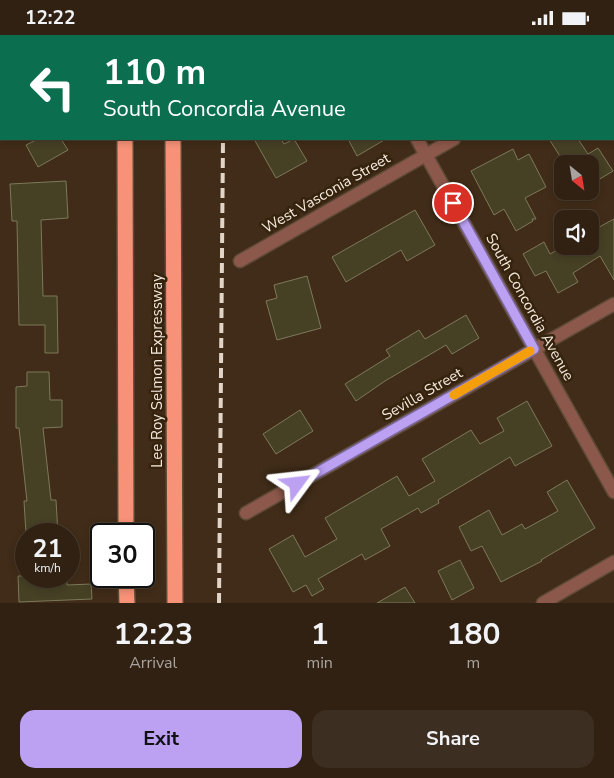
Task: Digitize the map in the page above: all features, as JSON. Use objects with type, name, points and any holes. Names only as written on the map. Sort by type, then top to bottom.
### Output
[{"type":"highway","name":"Lee Roy Selmon Expressway","points":[[125,140],[126,523]]},
{"type":"highway","name":"Lee Roy Selmon Expressway","points":[[173,140],[175,603]]},
{"type":"highway","points":[[126,588],[127,603]]},
{"type":"street","name":"South Concordia Avenue","points":[[418,140],[614,492]]},
{"type":"street","name":"West Vasconia Street","points":[[240,261],[452,140]]},
{"type":"street","name":"Sevilla Street","points":[[246,513],[614,304]]},
{"type":"street","points":[[543,603],[614,562]]},
{"type":"building","points":[[36,140],[62,140],[68,150],[38,167],[26,145]]},
{"type":"building","points":[[255,140],[282,140],[284,144],[295,140],[307,161],[276,178]]},
{"type":"building","points":[[349,140],[384,140],[357,156]]},
{"type":"building","points":[[550,140],[579,140],[588,154],[598,148],[613,171],[599,180],[599,155],[559,155]]},
{"type":"building","points":[[513,149],[518,160],[529,154],[546,187],[525,198],[536,219],[532,219],[533,221],[516,231],[504,209],[494,215],[471,171]]},
{"type":"building","points":[[66,181],[68,218],[41,220],[43,296],[57,296],[58,353],[45,353],[45,325],[19,325],[17,221],[12,221],[10,184]]},
{"type":"building","points":[[415,210],[435,245],[407,261],[401,250],[346,282],[332,257]]},
{"type":"building","points":[[614,219],[614,280],[600,256],[573,273],[578,282],[558,293],[546,271],[535,276],[523,254],[544,242],[550,254],[554,252],[554,255],[599,255],[599,227]]},
{"type":"building","points":[[307,276],[321,328],[277,340],[266,301],[277,298],[274,285]]},
{"type":"building","points":[[466,315],[479,338],[452,354],[446,345],[385,381],[356,401],[345,384],[390,356],[386,350],[419,330],[425,339]]},
{"type":"building","points":[[27,372],[49,372],[50,400],[62,400],[62,427],[43,428],[51,500],[56,500],[57,523],[25,523],[24,501],[27,501],[19,428],[16,428],[16,387],[27,386]]},
{"type":"building","points":[[527,401],[552,446],[515,466],[510,457],[438,500],[439,503],[421,513],[418,508],[381,529],[390,546],[365,560],[362,554],[318,579],[324,589],[312,596],[306,585],[293,592],[269,549],[293,535],[305,557],[337,539],[325,518],[397,476],[409,496],[435,481],[422,459],[471,430],[480,444],[504,431],[497,418]]},
{"type":"building","points":[[300,410],[313,431],[276,454],[263,434]]},
{"type":"building","points":[[567,480],[595,528],[542,561],[501,582],[482,546],[471,551],[459,527],[489,510],[502,535],[522,524],[525,529],[558,511],[547,492]]},
{"type":"building","points":[[460,560],[474,588],[452,600],[438,571]]},
{"type":"building","points":[[80,584],[90,584],[91,588],[92,599],[19,602],[18,588],[80,588]]},
{"type":"building","points":[[405,587],[415,603],[377,603]]},
{"type":"railway","points":[[219,603],[223,140]]},
{"type":"slow traffic","points":[[454,395],[530,351]]},
{"type":"route","points":[[297,484],[534,349],[453,203]]}]
